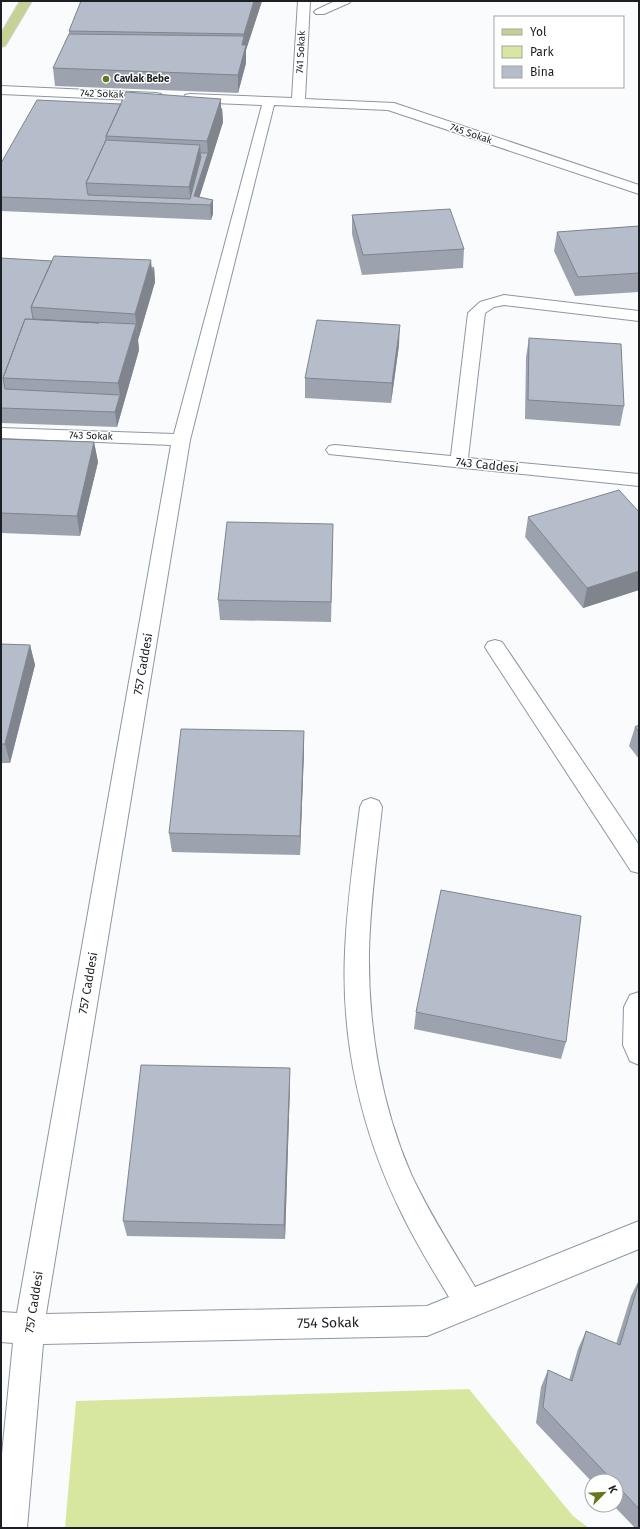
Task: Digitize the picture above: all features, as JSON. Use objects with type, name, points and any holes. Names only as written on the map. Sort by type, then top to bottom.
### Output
[{"type":"main road","points":[[1,43],[26,1]]},
{"type":"street","name":"741 Sokak","points":[[298,103],[304,1]]},
{"type":"street","points":[[320,12],[345,1]]},
{"type":"street","name":"742 Sokak","points":[[1,90],[298,103]]},
{"type":"street","name":"757 Caddesi","points":[[11,1528],[15,1328],[181,440],[269,101]]},
{"type":"street","name":"745 Sokak","points":[[298,103],[389,106],[639,190]]},
{"type":"street","points":[[459,462],[476,313],[480,308],[494,302],[504,300],[639,316]]},
{"type":"street","name":"743 Sokak","points":[[1,433],[181,440]]},
{"type":"street","name":"743 Caddesi","points":[[335,450],[639,480]]},
{"type":"street","points":[[495,647],[639,864]]},
{"type":"street","points":[[371,807],[357,952],[357,998],[362,1047],[374,1104],[393,1163],[421,1223],[469,1304]]},
{"type":"street","points":[[639,1003],[637,1008],[636,1045],[639,1053]]},
{"type":"street","name":"754 Sokak","points":[[15,1328],[427,1321],[639,1235]]},
{"type":"green space","points":[[469,1389],[573,1516],[589,1528],[65,1528],[76,1401]]},
{"type":"building","points":[[81,1],[254,1],[244,34],[69,31]]},
{"type":"building","points":[[69,34],[244,36],[242,45],[246,45],[238,75],[53,68]]},
{"type":"building","points":[[126,92],[221,99],[207,141],[106,136]]},
{"type":"building","points":[[37,100],[121,104],[86,183],[88,195],[190,199],[201,157],[200,153],[208,153],[194,196],[213,200],[210,205],[1,197],[1,163]]},
{"type":"building","points":[[106,140],[200,145],[189,187],[86,183]]},
{"type":"building","points":[[450,209],[464,249],[363,255],[352,215]]},
{"type":"building","points":[[639,226],[639,273],[578,277],[557,232]]},
{"type":"building","points":[[54,256],[151,260],[135,314],[31,307]]},
{"type":"building","points":[[1,258],[52,261],[31,307],[33,319],[99,323],[25,319],[3,378],[5,389],[120,395],[115,412],[1,408]]},
{"type":"building","points":[[25,319],[136,324],[118,383],[3,378]]},
{"type":"building","points":[[317,320],[400,325],[392,383],[305,378]]},
{"type":"building","points":[[529,338],[621,344],[624,406],[528,400]]},
{"type":"building","points":[[1,439],[94,442],[77,516],[1,513]]},
{"type":"building","points":[[619,490],[639,512],[639,571],[587,588],[528,517]]},
{"type":"building","points":[[227,522],[333,524],[331,602],[218,600]]},
{"type":"building","points":[[1,644],[30,645],[5,744],[1,744]]},
{"type":"building","points":[[639,725],[639,732],[635,727]]},
{"type":"building","points":[[181,729],[304,731],[300,836],[169,833]]},
{"type":"building","points":[[441,890],[581,916],[566,1042],[416,1012]]},
{"type":"building","points":[[141,1065],[290,1068],[284,1225],[123,1221]]},
{"type":"building","points":[[639,1282],[639,1509],[624,1493],[624,1473],[605,1473],[543,1407],[548,1370],[572,1381],[586,1331],[620,1345]]},
{"type":"place","name":"Cavlak Bebe","points":[[106,79]]}]
